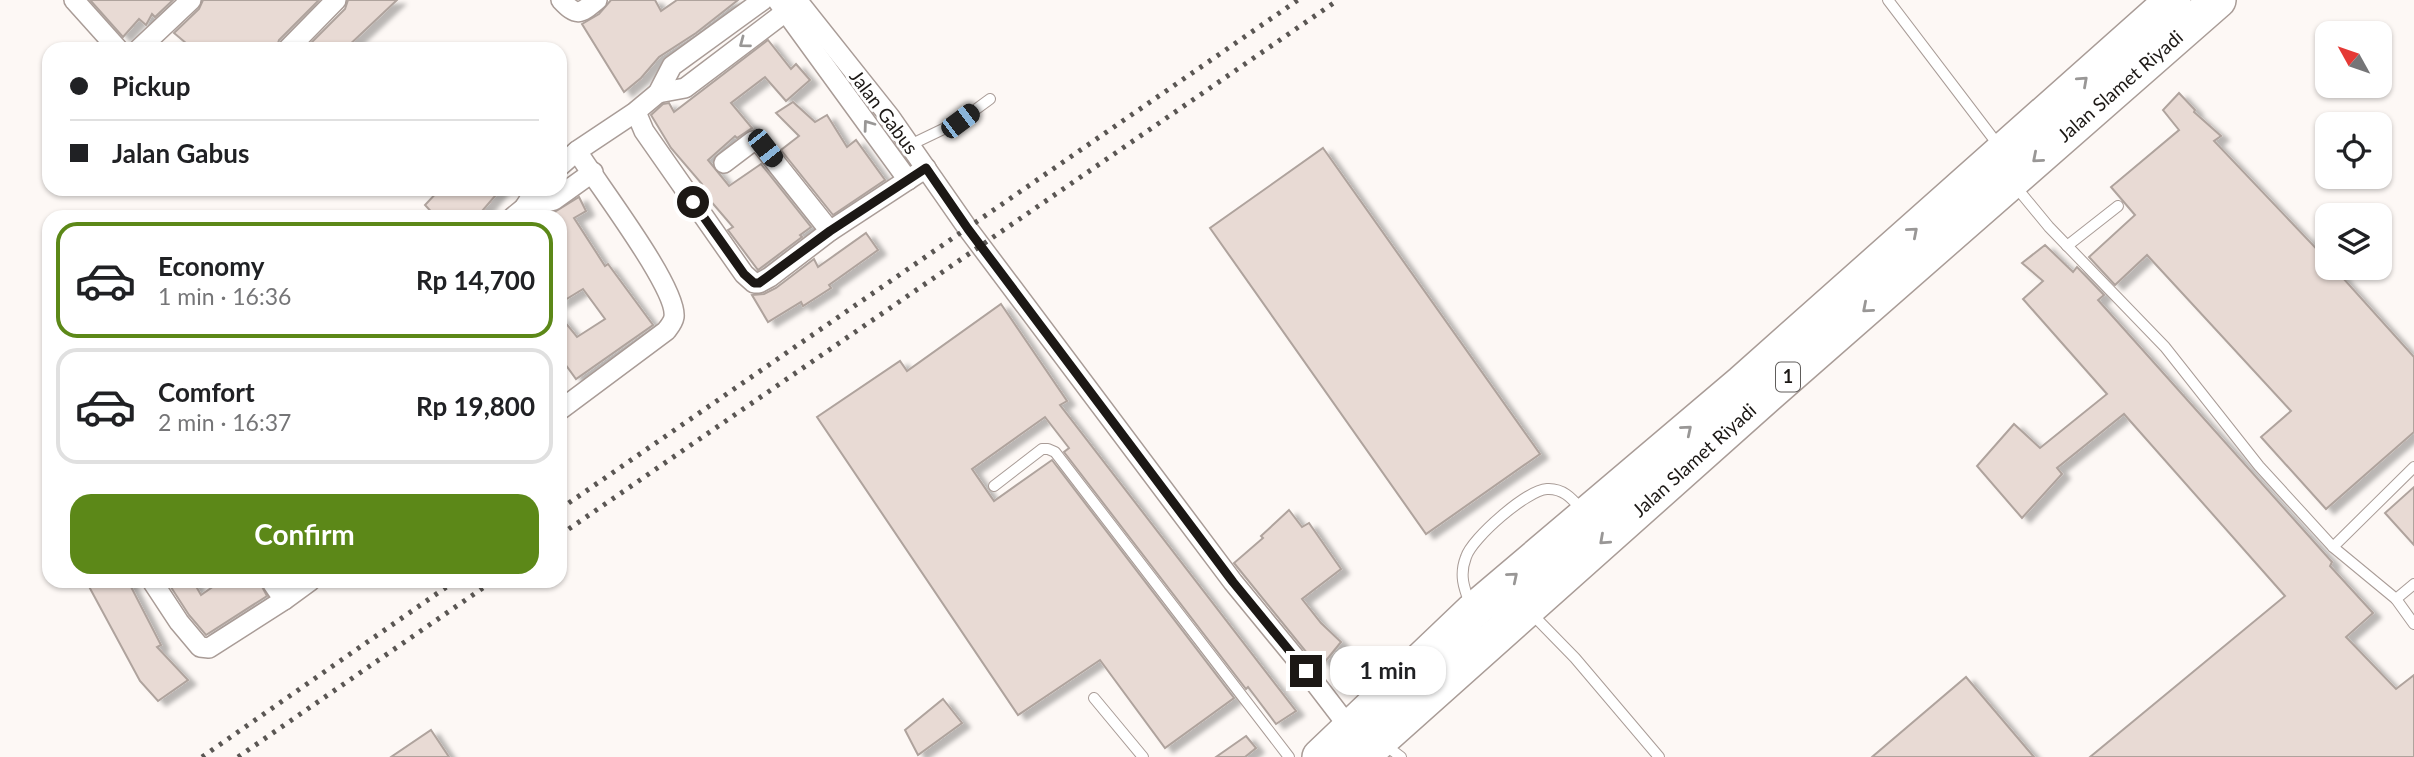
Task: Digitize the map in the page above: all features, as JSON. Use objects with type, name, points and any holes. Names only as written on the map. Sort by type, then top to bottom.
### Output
[{"type":"highway","name":"Jalan Slamet Riyadi","points":[[1320,757],[1372,747],[1527,609],[2007,166],[2173,0]]},
{"type":"highway","name":"Jalan Slamet Riyadi","points":[[1372,747],[1473,611],[1742,383],[2007,166],[2218,0]]},
{"type":"street","points":[[74,0],[112,42]]},
{"type":"street","points":[[146,42],[191,0]]},
{"type":"street","points":[[295,42],[336,0]]},
{"type":"street","points":[[561,0],[571,11],[577,12],[582,12],[597,0]]},
{"type":"street","points":[[567,160],[658,93],[671,66],[764,0]]},
{"type":"street","points":[[658,93],[685,88],[789,3],[908,180]]},
{"type":"street","name":"Jalan Gabus","points":[[789,3],[910,145],[968,229],[1233,582],[1372,747]]},
{"type":"street","points":[[635,112],[644,131],[744,274],[754,283],[770,276],[830,231],[926,168]]},
{"type":"street","points":[[723,163],[753,141],[760,143],[830,231]]},
{"type":"street","points":[[567,405],[666,331],[674,317],[670,300],[646,252],[578,151]]},
{"type":"street","points":[[567,191],[593,172]]},
{"type":"street","points":[[527,210],[560,196]]},
{"type":"street","points":[[157,588],[179,622],[200,647],[204,648],[209,648],[300,588]]},
{"type":"street","points":[[276,588],[284,600]]},
{"type":"lane","points":[[1888,0],[2067,246],[2165,346],[2259,466],[2333,547],[2396,599],[2414,624]]},
{"type":"lane","points":[[910,145],[960,121],[990,99]]},
{"type":"lane","points":[[2067,246],[2118,206]]},
{"type":"lane","points":[[994,486],[1042,449],[1055,452],[1289,757]]},
{"type":"lane","points":[[2333,547],[2414,467]]},
{"type":"lane","points":[[1473,611],[1462,580],[1463,569],[1470,547],[1485,531],[1536,491],[1550,489],[1568,495],[1587,515]]},
{"type":"lane","points":[[2396,599],[2414,584]]},
{"type":"lane","points":[[1527,609],[1575,658],[1659,757]]},
{"type":"lane","points":[[1094,698],[1143,757]]},
{"type":"building","points":[[90,0],[173,0],[155,17],[152,14],[146,25],[139,19],[123,37]]},
{"type":"building","points":[[203,0],[319,0],[278,42],[185,42],[174,33],[199,9]]},
{"type":"building","points":[[348,0],[397,0],[352,42],[312,42],[345,9]]},
{"type":"building","points":[[611,0],[655,0],[661,11],[677,0],[738,0],[696,33],[659,57],[641,78],[624,92],[582,24],[599,14]]},
{"type":"building","points":[[768,40],[791,69],[796,64],[810,80],[786,101],[765,77],[731,103],[752,128],[737,138],[735,136],[708,160],[729,186],[761,164],[811,227],[758,270],[728,230],[733,227],[709,199],[707,200],[698,187],[702,184],[671,148],[651,115],[663,104],[669,103],[674,112]]},
{"type":"building","points":[[2179,93],[2194,112],[2221,136],[2214,141],[2315,247],[2315,280],[2345,280],[2414,357],[2414,432],[2326,509],[2261,437],[2291,411],[2147,255],[2115,285],[2089,257],[2135,215],[2111,187],[2179,130],[2163,110]]},
{"type":"building","points":[[793,102],[815,122],[827,115],[847,147],[856,140],[885,180],[833,215],[781,150],[799,136],[776,113]]},
{"type":"building","points":[[1323,148],[1540,454],[1426,534],[1210,228]]},
{"type":"building","points":[[433,196],[495,196],[483,210],[430,210],[425,205]]},
{"type":"building","points":[[579,197],[586,211],[574,218],[605,266],[608,264],[653,325],[576,379],[567,367],[567,325],[577,337],[605,319],[583,289],[567,299],[567,210],[558,210]]},
{"type":"building","points":[[866,233],[878,250],[829,285],[831,288],[803,306],[801,302],[768,322],[752,295],[764,294],[776,288],[814,259],[818,267]]},
{"type":"building","points":[[2045,245],[2073,272],[2077,267],[2104,295],[2098,300],[2332,562],[2330,566],[2373,613],[2346,637],[2396,689],[2414,675],[2414,757],[2090,757],[2285,596],[2124,414],[2057,468],[2062,474],[2022,518],[1977,466],[2014,424],[2040,448],[2107,394],[2023,299],[2043,281],[2022,263]]},
{"type":"building","points":[[1001,304],[1067,401],[1060,405],[1296,711],[1276,724],[1248,687],[1246,689],[1064,452],[1069,448],[1045,417],[972,469],[994,501],[1052,460],[1234,698],[1165,748],[1100,660],[1018,715],[817,417],[900,361],[907,371]]},
{"type":"building","points":[[2414,487],[2414,545],[2385,513]]},
{"type":"building","points":[[1289,510],[1302,527],[1309,523],[1341,569],[1302,599],[1341,642],[1324,663],[1314,655],[1311,658],[1234,563],[1263,538],[1261,536]]},
{"type":"building","points":[[90,588],[132,588],[161,645],[157,647],[188,680],[158,701],[140,681]]},
{"type":"building","points":[[172,588],[197,588],[201,595],[211,588],[263,588],[267,596],[206,635]]},
{"type":"building","points":[[1966,677],[2034,757],[1872,757]]},
{"type":"building","points":[[943,699],[962,723],[918,755],[905,730]]},
{"type":"building","points":[[431,730],[449,757],[391,757]]},
{"type":"building","points":[[1246,736],[1256,748],[1245,757],[1216,757]]},
{"type":"railway","points":[[567,504],[1298,0]]},
{"type":"railway","points":[[567,530],[1338,0]]},
{"type":"railway","points":[[202,757],[445,588]]},
{"type":"railway","points":[[238,757],[483,588]]},
{"type":"route","points":[[693,202],[744,274],[754,283],[759,283],[830,231],[926,168],[968,229],[1233,582],[1306,671]]}]
